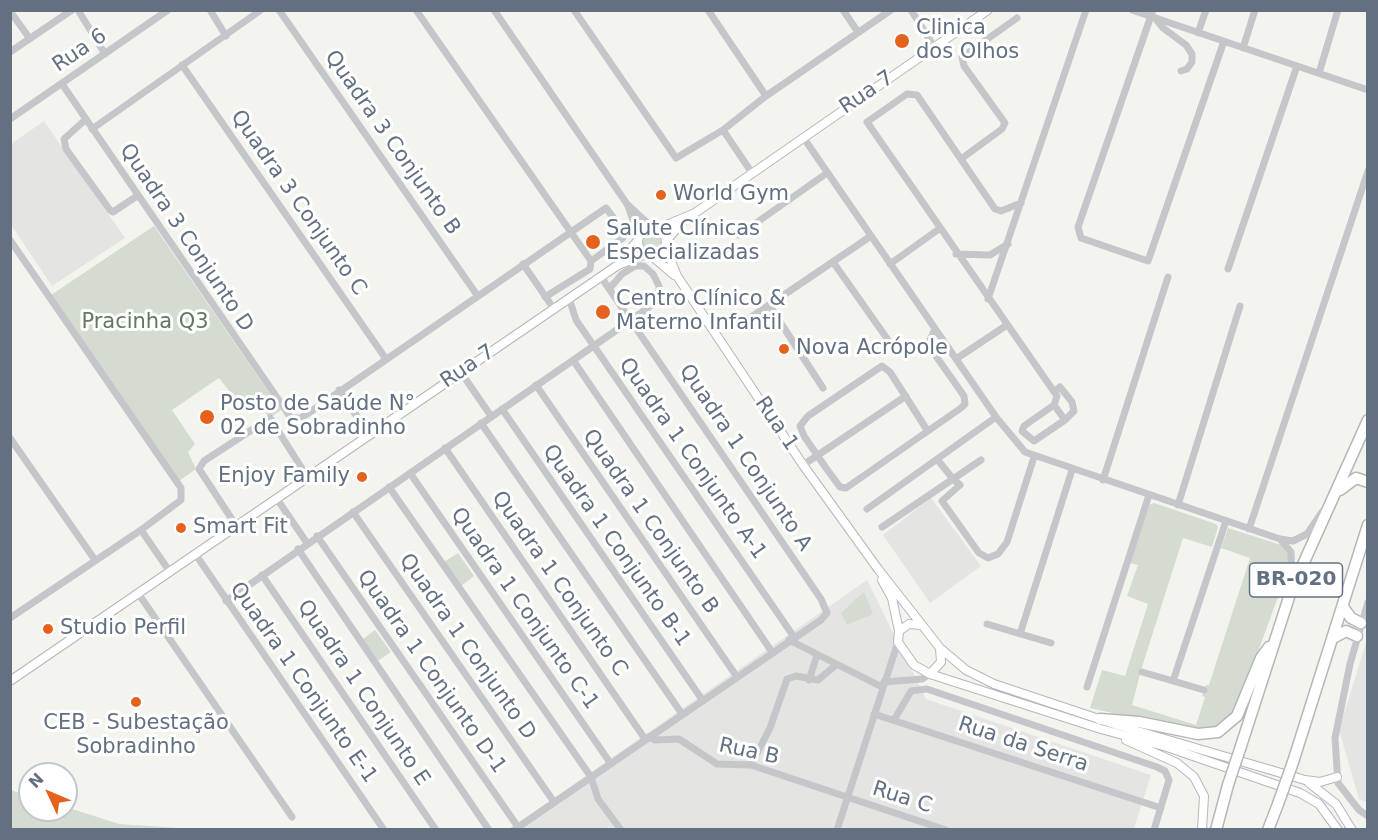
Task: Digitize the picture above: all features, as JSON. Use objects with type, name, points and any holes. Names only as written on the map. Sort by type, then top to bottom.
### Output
[{"type":"highway","name":"BR-020","points":[[1216,830],[1228,785],[1291,591],[1368,420]]},
{"type":"highway","points":[[1336,493],[1351,479],[1359,478],[1368,482]]},
{"type":"highway","name":"BR-020","points":[[1268,830],[1293,762],[1368,525]]},
{"type":"highway","points":[[1343,607],[1351,618],[1361,623]]},
{"type":"highway","points":[[1333,638],[1346,631],[1357,636]]},
{"type":"highway","points":[[1101,724],[1139,722],[1198,734],[1218,732],[1238,716],[1261,658],[1275,640]]},
{"type":"main road","name":"Rua 7","points":[[666,243],[687,218],[988,10]]},
{"type":"main road","name":"Rua 7","points":[[655,228],[687,218]]},
{"type":"main road","points":[[655,228],[663,234],[666,243],[660,253],[649,255],[640,248],[639,239],[644,230],[655,228]]},
{"type":"main road","name":"Rua 7","points":[[10,681],[237,527],[460,371],[601,277],[618,265],[639,239]]},
{"type":"main road","name":"Rua 1","points":[[666,243],[677,276],[804,465],[878,569]]},
{"type":"main road","name":"Rua 7","points":[[618,265],[649,255]]},
{"type":"main road","name":"Rua 1","points":[[649,255],[677,276]]},
{"type":"main road","points":[[878,569],[940,648],[966,670],[994,684],[1101,724],[1300,793],[1319,804],[1338,830]]},
{"type":"main road","points":[[878,569],[892,598],[899,631],[898,642],[914,665],[930,674],[1101,724],[1175,741],[1305,780],[1320,782],[1337,777]]},
{"type":"main road","points":[[899,631],[909,624],[922,625]]},
{"type":"main road","points":[[930,674],[940,662],[940,648]]},
{"type":"main road","points":[[1101,724],[1189,772],[1204,796],[1202,830]]},
{"type":"main road","points":[[1305,780],[1336,804],[1352,830]]},
{"type":"street","points":[[10,52],[72,10]]},
{"type":"street","points":[[78,10],[105,54]]},
{"type":"street","name":"Rua 6","points":[[10,119],[168,10]]},
{"type":"street","points":[[210,10],[226,36]]},
{"type":"street","points":[[92,129],[261,10]]},
{"type":"street","name":"Quadra 3 Conjunto B","points":[[279,10],[477,295]]},
{"type":"street","points":[[416,10],[591,261],[590,269],[545,297]]},
{"type":"street","points":[[494,10],[627,204],[655,228]]},
{"type":"street","points":[[574,10],[676,158],[723,130],[766,96],[891,10]]},
{"type":"street","points":[[708,10],[766,96]]},
{"type":"street","points":[[843,10],[858,32]]},
{"type":"street","points":[[910,10],[935,48]]},
{"type":"street","points":[[988,299],[1086,10]]},
{"type":"street","points":[[1132,10],[1154,15],[1198,33],[1368,90]]},
{"type":"street","points":[[1198,33],[1206,10]]},
{"type":"street","points":[[1243,48],[1255,10]]},
{"type":"street","points":[[1319,73],[1338,10]]},
{"type":"street","points":[[10,11],[30,39]]},
{"type":"street","points":[[1154,15],[1163,28],[1186,45],[1192,54],[1192,62],[1187,69],[1181,71]]},
{"type":"street","points":[[1154,15],[1078,227],[1082,238],[1148,261],[1224,41]]},
{"type":"street","points":[[961,159],[1002,129],[1005,123],[964,66],[962,57],[1017,18]]},
{"type":"street","name":"Quadra 3 Conjunto C","points":[[182,65],[386,359]]},
{"type":"street","points":[[1228,269],[1297,66]]},
{"type":"street","name":"Quadra 3 Conjunto D","points":[[62,84],[291,418],[301,418],[339,390]]},
{"type":"street","points":[[1022,203],[1001,211],[995,209],[916,95],[910,93],[867,122],[1058,399],[1054,405],[1024,426],[1022,430],[1034,441],[1074,411],[1074,406],[1060,387],[1054,392]]},
{"type":"street","points":[[85,120],[64,139],[66,150],[110,210],[114,212],[137,196]]},
{"type":"street","points":[[723,130],[752,173]]},
{"type":"street","points":[[803,137],[996,417],[1016,443],[1034,457],[1249,529],[1293,541],[1307,534],[1336,493]]},
{"type":"street","points":[[1249,529],[1368,171]]},
{"type":"street","points":[[739,234],[827,173]]},
{"type":"street","points":[[627,204],[639,239]]},
{"type":"street","points":[[369,434],[339,390],[603,208],[619,225],[621,241],[591,261]]},
{"type":"street","points":[[890,264],[939,229]]},
{"type":"street","points":[[738,326],[871,236]]},
{"type":"street","points":[[10,240],[181,488],[181,500],[141,530],[10,618]]},
{"type":"street","points":[[956,254],[990,255],[1008,244]]},
{"type":"street","points":[[833,262],[893,348]]},
{"type":"street","points":[[522,264],[554,309]]},
{"type":"street","points":[[226,601],[298,549],[631,321],[656,302],[659,286],[653,274],[644,266],[635,266],[622,274],[609,289]]},
{"type":"street","name":"Quadra 1 Conjunto A","points":[[601,277],[826,607],[825,616],[792,638]]},
{"type":"street","points":[[1102,480],[1168,277]]},
{"type":"street","name":"Quadra 1 Conjunto A-1","points":[[569,298],[576,320],[593,346],[792,638]]},
{"type":"street","points":[[769,305],[823,388]]},
{"type":"street","points":[[1178,505],[1240,306]]},
{"type":"street","points":[[956,359],[1006,325]]},
{"type":"street","points":[[927,430],[906,396],[885,368],[880,366],[803,421],[800,430],[840,486],[846,488],[961,408],[965,400],[931,349],[930,340],[935,329]]},
{"type":"street","name":"Quadra 1 Conjunto A-1","points":[[573,360],[772,652]]},
{"type":"street","points":[[460,371],[491,416]]},
{"type":"street","name":"Quadra 1 Conjunto B","points":[[536,385],[737,677]]},
{"type":"street","points":[[804,465],[906,396]]},
{"type":"street","points":[[1054,405],[1065,420]]},
{"type":"street","name":"Quadra 1 Conjunto B-1","points":[[501,409],[703,701]]},
{"type":"street","points":[[867,509],[996,417]]},
{"type":"street","points":[[237,527],[199,469],[204,461],[270,418],[308,478]]},
{"type":"street","name":"Quadra 1 Conjunto B-1","points":[[481,423],[682,714]]},
{"type":"street","points":[[10,438],[94,560]]},
{"type":"street","name":"Quadra 1 Conjunto C","points":[[445,448],[647,738]]},
{"type":"street","points":[[937,459],[960,485],[943,499],[943,503],[974,547],[987,558],[1004,549],[1034,457]]},
{"type":"street","points":[[882,527],[981,460]]},
{"type":"street","points":[[1020,634],[1072,470]]},
{"type":"street","name":"Quadra 1 Conjunto C-1","points":[[411,473],[611,764]]},
{"type":"street","name":"Quadra 1 Conjunto C-1","points":[[389,487],[591,777],[598,799],[621,830]]},
{"type":"street","points":[[1087,687],[1149,495]]},
{"type":"street","points":[[277,499],[307,543]]},
{"type":"street","name":"Quadra 1 Conjunto D","points":[[353,512],[554,802]]},
{"type":"street","points":[[1173,681],[1226,521]]},
{"type":"street","points":[[141,530],[170,572]]},
{"type":"street","name":"Quadra 1 Conjunto D-1","points":[[317,536],[516,828]]},
{"type":"street","points":[[1280,539],[1290,550],[1293,558],[1291,591]]},
{"type":"street","name":"Quadra 1 Conjunto D-1","points":[[298,549],[489,830]]},
{"type":"street","name":"Quadra 1 Conjunto E-1","points":[[196,555],[384,830]]},
{"type":"street","name":"Quadra 1 Conjunto E","points":[[262,576],[436,830]]},
{"type":"street","points":[[138,592],[292,817]]},
{"type":"street","points":[[1368,602],[1357,636],[1335,738],[1337,777],[1345,793],[1368,816]]},
{"type":"street","points":[[987,624],[1051,643]]},
{"type":"street","points":[[516,828],[792,638],[836,665],[883,685],[897,681],[922,679],[930,674]]},
{"type":"street","points":[[837,830],[898,642]]},
{"type":"street","points":[[809,680],[817,655]]},
{"type":"street","points":[[751,765],[770,728],[785,681],[796,676],[818,680],[836,665]]},
{"type":"street","points":[[888,671],[897,681]]},
{"type":"street","points":[[1142,672],[1204,690]]},
{"type":"street","points":[[894,720],[907,695],[916,688],[967,701],[1078,741],[1126,755],[1165,771],[1169,780],[1155,830]]},
{"type":"street","name":"Rua da Serra","points":[[874,714],[1161,808]]},
{"type":"street","name":"Rua B","points":[[647,738],[679,739],[717,764],[751,765],[847,797]]},
{"type":"street","name":"Rua C","points":[[847,797],[946,830]]},
{"type":"shaded area","points":[[44,121],[125,238],[52,286],[11,225],[11,144]]},
{"type":"shaded area","points":[[931,498],[981,566],[930,603],[883,535]]},
{"type":"shaded area","points":[[867,580],[926,699],[1151,775],[1134,829],[508,830]]},
{"type":"shaded area","points":[[1367,639],[1367,802],[1359,799],[1339,730]]},
{"type":"green space","name":"Pracinha Q3","points":[[154,226],[281,410],[270,418],[259,406],[242,407],[219,378],[172,410],[195,444],[188,452],[196,469],[179,481],[51,295]]},
{"type":"green space","points":[[648,231],[656,231],[663,238],[663,246],[656,253],[648,253],[641,246],[641,238]]},
{"type":"green space","points":[[1154,503],[1216,524],[1218,527],[1212,547],[1183,538],[1132,705],[1196,725],[1205,697],[1202,696],[1206,685],[1209,685],[1250,558],[1221,548],[1228,528],[1281,545],[1289,555],[1289,567],[1237,709],[1218,729],[1194,731],[1090,708],[1102,670],[1125,676],[1148,604],[1127,596],[1138,565],[1130,563],[1149,505]]},
{"type":"green space","points":[[458,553],[474,576],[461,586],[444,562]]},
{"type":"green space","points":[[864,592],[873,614],[847,625],[841,613]]},
{"type":"green space","points":[[375,630],[391,652],[378,661],[363,639]]},
{"type":"green space","points":[[10,790],[18,792],[18,822],[78,822],[78,811],[119,824],[193,829],[11,829]]},
{"type":"place","name":"Clinica dos Olhos","points":[[902,41]]},
{"type":"place","name":"World Gym","points":[[661,195]]},
{"type":"place","name":"Salute Clínicas Especializadas","points":[[593,242]]},
{"type":"place","name":"Centro Clínico & Materno Infantil","points":[[603,312]]},
{"type":"place","name":"Nova Acrópole","points":[[784,349]]},
{"type":"place","name":"Posto de Saúde N° 02 de Sobradinho","points":[[207,417]]},
{"type":"place","name":"Enjoy Family","points":[[362,477]]},
{"type":"place","name":"Smart Fit","points":[[181,528]]},
{"type":"place","name":"Studio Perfil","points":[[48,629]]},
{"type":"place","name":"CEB - Subestação Sobradinho","points":[[136,702]]}]
